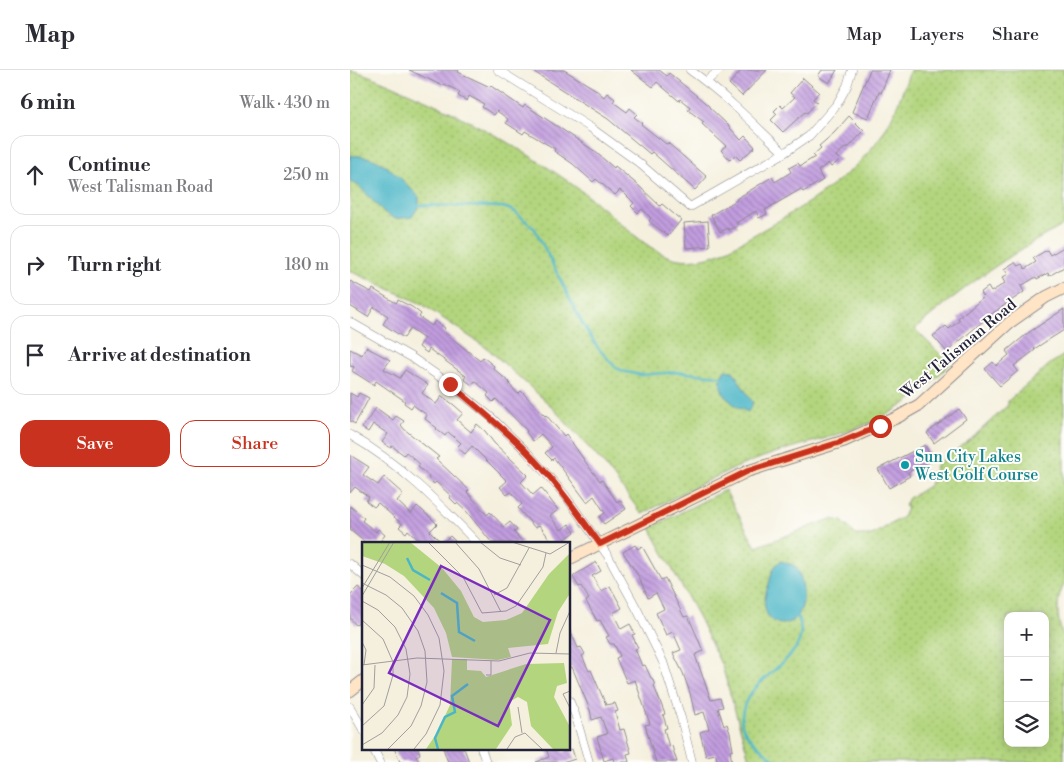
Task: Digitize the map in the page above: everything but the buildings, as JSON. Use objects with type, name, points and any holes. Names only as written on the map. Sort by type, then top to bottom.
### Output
[{"type":"street","points":[[498,70],[591,128],[638,162],[690,207],[784,153],[809,136],[837,104],[847,86],[852,70]]},
{"type":"street","points":[[690,70],[751,120],[784,153]]},
{"type":"street","points":[[706,82],[719,70]]},
{"type":"street","name":"West Talisman Road","points":[[570,559],[748,471],[844,441],[898,417],[919,405],[1009,323],[1046,297],[1064,288]]},
{"type":"street","points":[[350,322],[411,357],[450,384],[492,418],[527,452],[565,496],[600,544],[638,611],[663,662],[682,718],[692,762]]},
{"type":"street","points":[[350,435],[398,468],[438,502],[476,542]]},
{"type":"street","points":[[350,564],[362,574]]},
{"type":"street","points":[[350,691],[362,682]]},
{"type":"street","points":[[570,702],[589,762]]},
{"type":"street","points":[[350,707],[362,728]]},
{"type":"street","points":[[374,750],[380,762]]},
{"type":"street","points":[[482,750],[486,762]]},
{"type":"green space","points":[[350,70],[377,79],[428,101],[499,137],[566,180],[660,253],[685,260],[708,257],[729,249],[792,212],[833,185],[868,152],[883,133],[898,102],[910,70],[1064,70],[1064,225],[1024,247],[986,272],[915,329],[950,364],[924,389],[903,405],[879,419],[861,426],[740,466],[642,514],[603,463],[549,404],[488,349],[422,304],[350,271]]},
{"type":"green space","name":"Sun City Lakes West Golf Course","points":[[1064,355],[1064,585],[1059,598],[1058,612],[1064,638],[1064,762],[750,762],[722,666],[699,618],[650,528],[725,490],[756,547],[831,519],[842,521],[856,535],[872,535],[903,517],[907,508],[905,505],[909,498],[930,485],[936,465],[971,439],[1008,405],[1008,401],[1050,364]]},
{"type":"water","points":[[350,156],[371,158],[397,174],[419,197],[419,206],[412,217],[395,219],[385,213],[359,186],[350,181]]},
{"type":"water","points":[[725,370],[733,371],[753,403],[748,412],[735,405],[725,396],[721,384]]},
{"type":"water","points":[[781,561],[795,566],[801,579],[803,595],[801,609],[796,618],[788,623],[780,624],[772,620],[766,613],[765,601],[772,572]]},
{"type":"waterway","points":[[415,205],[503,207],[514,211],[535,229],[582,323],[598,348],[616,368],[641,375],[676,372],[720,376]]},
{"type":"waterway","points":[[777,762],[747,734],[742,726],[742,717],[746,701],[755,688],[789,656],[797,645],[801,632],[798,617]]},
{"type":"place","name":"Sun City Lakes West Golf Course","points":[[905,465]]},
{"type":"route","points":[[450,384],[492,418],[527,452],[565,496],[600,544],[748,471],[844,441],[880,426]]}]
